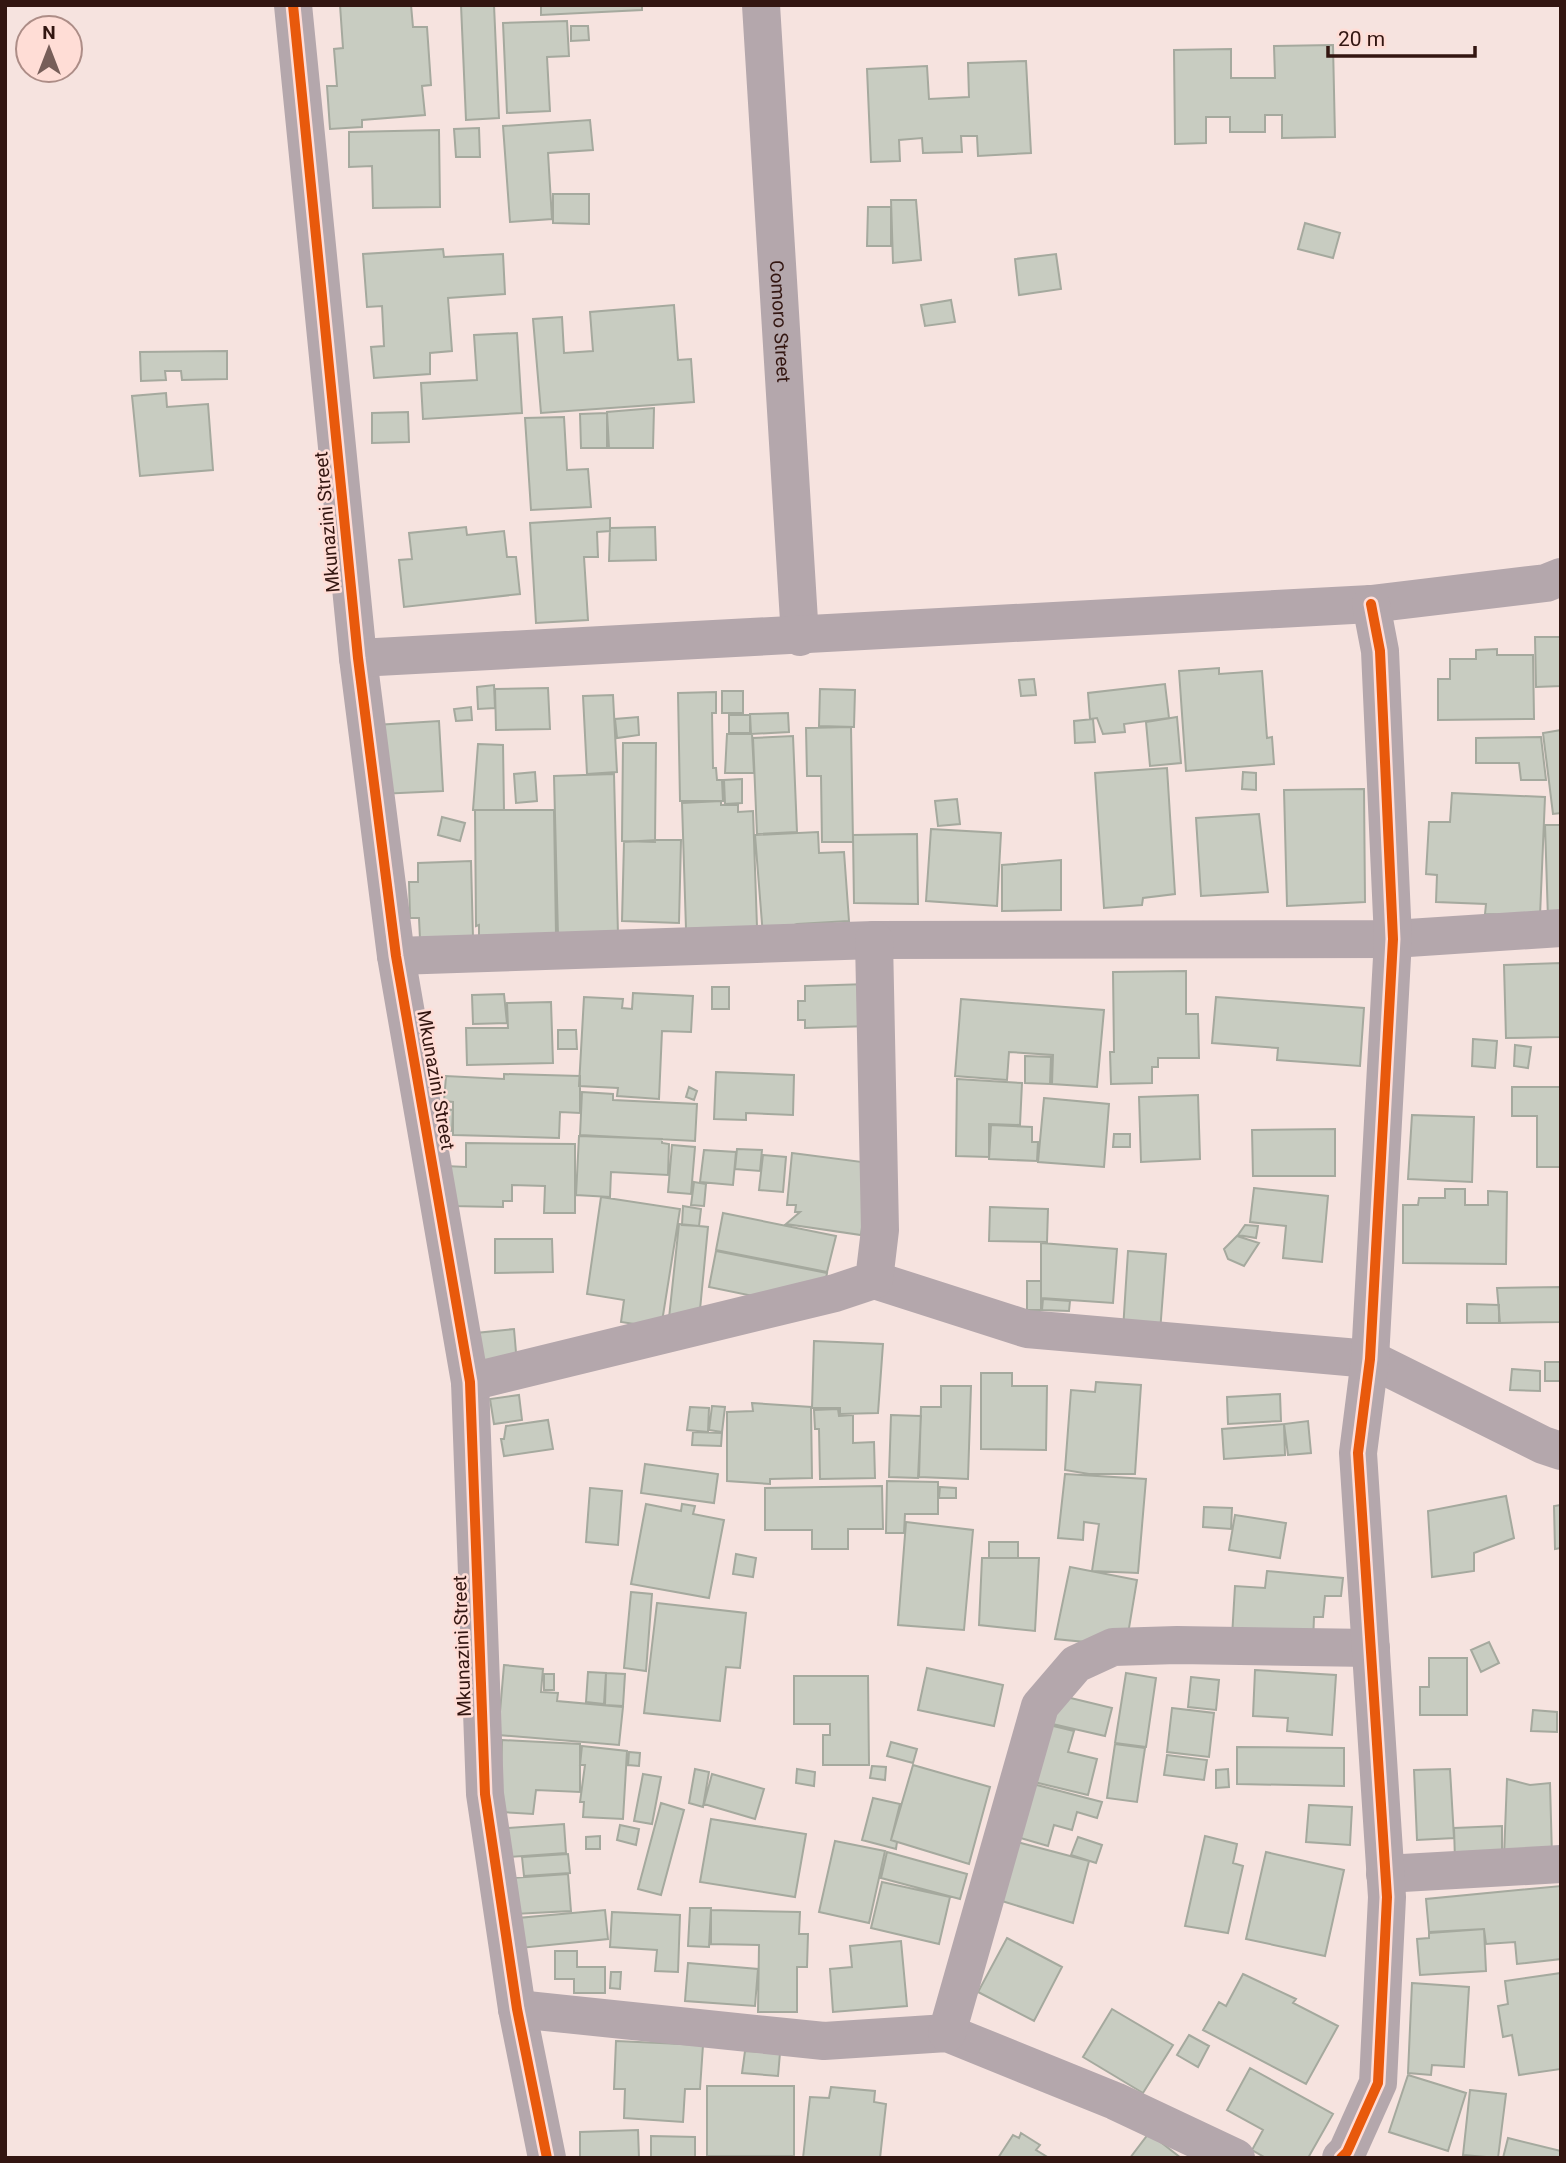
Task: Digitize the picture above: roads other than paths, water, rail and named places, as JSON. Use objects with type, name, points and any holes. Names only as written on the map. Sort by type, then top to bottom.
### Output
[{"type":"street","name":"Mkunazini Street","points":[[293,5],[358,658],[396,956],[470,1382],[485,1794],[517,2008],[547,2158]]},
{"type":"street","name":"Comoro Street","points":[[761,5],[800,637]]},
{"type":"street","points":[[358,658],[800,637],[1371,604],[1546,583],[1561,577]]},
{"type":"street","points":[[1354,2156],[1378,2083],[1387,1897],[1358,1453],[1370,1359],[1393,939],[1380,651],[1371,604]]},
{"type":"street","points":[[396,956],[874,940],[1393,939],[1561,928]]},
{"type":"street","points":[[874,940],[880,1230],[874,1280]]},
{"type":"street","points":[[470,1382],[835,1293],[874,1280],[1027,1329],[1370,1359],[1543,1445],[1561,1451]]},
{"type":"street","points":[[947,2033],[1040,1706],[1076,1664],[1113,1647],[1177,1645],[1371,1648]]},
{"type":"street","points":[[1385,1874],[1561,1864]]},
{"type":"street","points":[[517,2008],[824,2041],[947,2033],[1115,2101],[1236,2158]]}]
